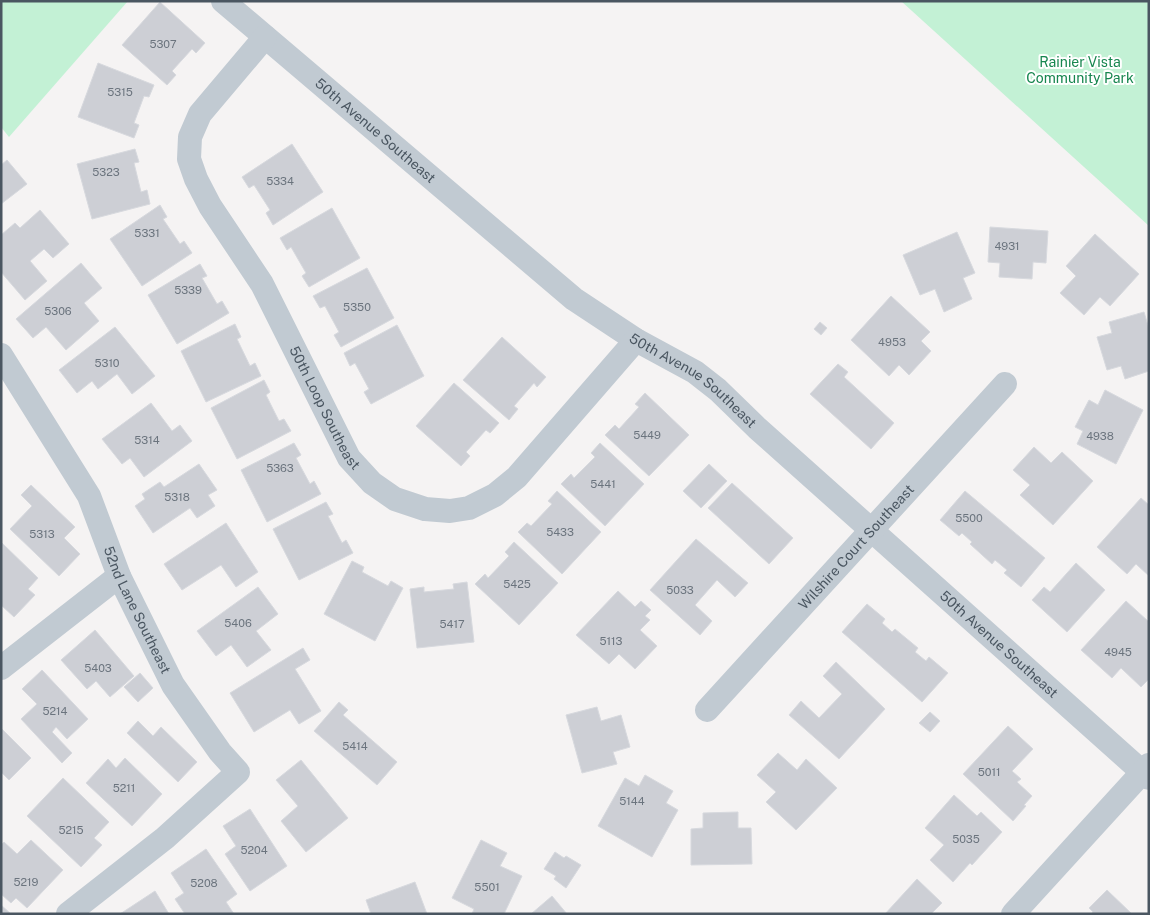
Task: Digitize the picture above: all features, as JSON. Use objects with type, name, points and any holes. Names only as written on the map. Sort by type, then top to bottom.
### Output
[{"type":"street","name":"50th Avenue Southeast","points":[[223,1],[574,299],[636,340],[695,372],[718,390],[757,428],[871,530],[1146,772]]},
{"type":"street","name":"50th Loop Southeast","points":[[266,37],[200,114],[190,137],[189,159],[210,206],[262,284],[349,458],[372,483],[395,500],[425,509],[450,511],[469,508],[495,495],[517,477],[636,340]]},
{"type":"street","name":"52nd Lane Southeast","points":[[1,355],[89,496],[119,576],[173,685],[220,752],[238,772],[165,838],[68,914]]},
{"type":"street","name":"Wilshire Court Southeast","points":[[707,710],[1005,384]]},
{"type":"street","points":[[1,668],[119,576]]},
{"type":"street","points":[[1013,914],[1146,772]]},
{"type":"green space","points":[[1,1],[128,1],[9,137],[1,127]]},
{"type":"green space","name":"Rainier Vista Community Park","points":[[901,1],[1149,1],[1149,226]]},
{"type":"building","points":[[160,2],[205,43],[196,53],[192,49],[172,71],[176,75],[167,85],[122,45]]},
{"type":"building","points":[[98,63],[154,85],[149,97],[144,96],[134,123],[139,125],[134,138],[78,117]]},
{"type":"building","points":[[292,144],[323,192],[273,225],[266,213],[270,210],[254,185],[249,188],[242,177]]},
{"type":"building","points":[[135,149],[139,162],[134,163],[141,192],[147,190],[150,204],[92,219],[77,164]]},
{"type":"building","points":[[7,160],[27,184],[1,204],[1,165]]},
{"type":"building","points":[[160,205],[167,217],[163,219],[180,244],[184,241],[192,253],[142,286],[110,239]]},
{"type":"building","points":[[332,208],[360,258],[309,287],[302,276],[306,273],[291,247],[287,250],[280,238]]},
{"type":"building","points":[[40,210],[69,244],[53,258],[44,249],[30,261],[47,281],[25,300],[1,272],[1,235],[15,223],[20,228]]},
{"type":"building","points":[[990,227],[1048,231],[1046,263],[1033,262],[1032,279],[999,277],[1000,263],[988,262]]},
{"type":"building","points":[[957,232],[975,273],[963,278],[972,299],[944,312],[935,289],[920,295],[903,255]]},
{"type":"building","points":[[1095,234],[1139,274],[1110,306],[1100,297],[1084,315],[1060,293],[1076,276],[1066,266]]},
{"type":"building","points":[[81,263],[102,288],[84,303],[99,321],[66,350],[46,327],[33,338],[16,319]]},
{"type":"building","points":[[200,264],[207,276],[202,278],[217,304],[222,301],[229,313],[177,344],[148,295]]},
{"type":"building","points":[[367,268],[394,318],[341,347],[334,335],[339,332],[325,306],[320,308],[313,296]]},
{"type":"building","points":[[891,296],[930,332],[921,341],[931,351],[909,375],[899,365],[889,376],[851,340]]},
{"type":"building","points":[[1144,312],[1149,329],[1149,371],[1125,379],[1121,366],[1107,370],[1097,337],[1112,333],[1109,322]]},
{"type":"building","points":[[820,322],[827,328],[821,335],[814,329]]},
{"type":"building","points":[[235,324],[241,337],[237,339],[250,366],[255,363],[261,376],[206,402],[181,351]]},
{"type":"building","points":[[397,325],[424,376],[371,404],[364,392],[369,389],[355,363],[350,366],[344,353]]},
{"type":"building","points":[[115,327],[155,376],[132,394],[117,374],[98,389],[92,381],[77,393],[59,370]]},
{"type":"building","points":[[502,337],[546,377],[537,387],[534,383],[514,406],[518,409],[509,420],[463,380]]},
{"type":"building","points":[[838,364],[848,372],[844,377],[894,423],[871,449],[810,394]]},
{"type":"building","points":[[264,380],[270,392],[266,395],[279,421],[284,419],[291,431],[237,459],[211,408]]},
{"type":"building","points":[[454,383],[499,423],[490,433],[486,430],[466,452],[470,456],[461,466],[416,426]]},
{"type":"building","points":[[1105,390],[1143,410],[1116,464],[1077,444],[1083,431],[1075,427],[1089,400],[1098,405]]},
{"type":"building","points":[[645,393],[689,435],[649,476],[605,435],[615,425],[619,429],[639,407],[635,404]]},
{"type":"building","points":[[151,403],[172,431],[180,425],[192,441],[144,477],[130,458],[122,464],[102,439]]},
{"type":"building","points":[[294,443],[301,455],[296,458],[310,484],[314,481],[321,494],[267,522],[241,470]]},
{"type":"building","points":[[600,443],[644,484],[605,526],[561,484],[571,474],[574,478],[595,457],[591,453]]},
{"type":"building","points":[[1034,447],[1051,463],[1062,452],[1093,481],[1053,525],[1020,495],[1030,485],[1013,470]]},
{"type":"building","points":[[199,464],[217,490],[208,495],[215,506],[197,518],[190,508],[153,533],[135,506],[145,499],[142,494],[160,482],[164,487]]},
{"type":"building","points":[[709,464],[727,481],[701,508],[683,491]]},
{"type":"building","points":[[732,483],[793,538],[769,564],[708,508]]},
{"type":"building","points":[[31,485],[75,527],[64,538],[80,554],[59,576],[10,529],[32,506],[21,495]]},
{"type":"building","points":[[557,491],[601,532],[562,574],[518,532],[527,523],[531,526],[552,504],[548,501]]},
{"type":"building","points":[[965,491],[1045,558],[1021,587],[1004,573],[1007,570],[995,560],[992,564],[970,544],[972,542],[962,533],[959,536],[940,520]]},
{"type":"building","points":[[1141,498],[1149,505],[1149,576],[1136,564],[1127,574],[1097,547]]},
{"type":"building","points":[[326,502],[333,514],[328,516],[342,543],[346,540],[353,553],[299,580],[273,529]]},
{"type":"building","points":[[226,523],[258,572],[236,587],[221,565],[182,590],[164,564]]},
{"type":"building","points":[[696,539],[748,583],[735,597],[717,580],[695,605],[712,621],[700,635],[650,590]]},
{"type":"building","points":[[514,542],[558,583],[519,625],[475,584],[485,574],[488,578],[509,556],[505,552]]},
{"type":"building","points":[[2,543],[38,578],[28,589],[35,595],[14,617],[1,605]]},
{"type":"building","points":[[352,561],[364,567],[362,572],[388,586],[391,581],[403,588],[375,641],[324,614]]},
{"type":"building","points":[[1076,563],[1105,590],[1067,632],[1032,600],[1044,587],[1050,592]]},
{"type":"building","points":[[467,582],[474,642],[417,648],[410,589],[424,587],[424,592],[454,589],[453,584]]},
{"type":"building","points":[[258,587],[278,614],[256,631],[271,650],[247,667],[231,645],[216,656],[197,631]]},
{"type":"building","points":[[618,591],[635,607],[641,601],[651,610],[645,616],[650,620],[640,630],[657,646],[635,669],[619,654],[609,664],[576,635]]},
{"type":"building","points":[[1126,601],[1149,622],[1149,679],[1141,687],[1121,668],[1112,678],[1081,650]]},
{"type":"building","points":[[867,604],[885,619],[882,623],[892,632],[895,629],[918,648],[915,652],[926,661],[929,657],[948,673],[922,702],[842,632]]},
{"type":"building","points":[[95,630],[134,676],[110,697],[96,681],[87,689],[61,660]]},
{"type":"building","points":[[303,648],[310,660],[295,669],[321,711],[299,724],[290,710],[254,732],[230,693]]},
{"type":"building","points":[[836,662],[885,709],[839,759],[789,715],[801,701],[819,718],[842,694],[823,676]]},
{"type":"building","points":[[42,670],[88,719],[67,739],[56,727],[52,732],[72,753],[62,763],[21,719],[37,704],[22,689]]},
{"type":"building","points":[[140,673],[153,688],[138,702],[124,687]]},
{"type":"building","points":[[339,702],[348,710],[343,715],[397,762],[377,785],[314,731]]},
{"type":"building","points":[[597,707],[601,721],[621,715],[630,747],[613,752],[617,764],[582,773],[566,715]]},
{"type":"building","points":[[930,712],[940,721],[930,732],[919,723]]},
{"type":"building","points":[[138,721],[153,736],[161,727],[197,762],[178,782],[127,733]]},
{"type":"building","points":[[1008,726],[1033,749],[1012,771],[1021,779],[1017,782],[1032,796],[1013,821],[963,774]]},
{"type":"building","points":[[1,728],[31,758],[9,780],[1,772]]},
{"type":"building","points":[[778,753],[797,770],[806,759],[837,788],[796,830],[766,802],[776,792],[757,775]]},
{"type":"building","points":[[125,758],[162,794],[132,826],[86,783],[108,759],[116,768]]},
{"type":"building","points":[[301,760],[348,818],[306,852],[281,821],[298,806],[276,780]]},
{"type":"building","points":[[645,775],[673,791],[666,803],[678,810],[652,857],[598,826],[625,778],[639,786]]},
{"type":"building","points":[[63,778],[109,822],[94,838],[102,845],[81,867],[27,816]]},
{"type":"building","points":[[954,795],[977,816],[981,812],[1002,832],[972,865],[970,863],[953,882],[930,860],[944,845],[925,828]]},
{"type":"building","points":[[250,809],[287,866],[250,891],[225,854],[236,846],[223,826]]},
{"type":"building","points":[[738,812],[738,828],[751,828],[752,864],[691,865],[691,829],[703,828],[703,813]]},
{"type":"building","points":[[31,840],[63,870],[27,908],[16,898],[11,903],[1,894],[1,845],[4,842],[17,854]]},
{"type":"building","points":[[481,840],[507,853],[500,866],[522,876],[504,914],[472,914],[474,909],[452,898]]},
{"type":"building","points":[[206,849],[237,894],[226,902],[234,914],[185,914],[175,899],[184,893],[171,873]]},
{"type":"building","points":[[555,852],[581,865],[566,888],[554,879],[556,876],[544,869]]},
{"type":"building","points":[[917,879],[942,903],[931,914],[885,914]]},
{"type":"building","points":[[415,882],[427,914],[371,914],[366,900]]},
{"type":"building","points":[[1107,890],[1132,914],[1091,914],[1093,912],[1089,908]]},
{"type":"building","points":[[155,891],[169,914],[120,914]]},
{"type":"building","points":[[552,896],[567,914],[531,914]]},
{"type":"building","points":[[1,905],[11,914],[1,914]]}]
